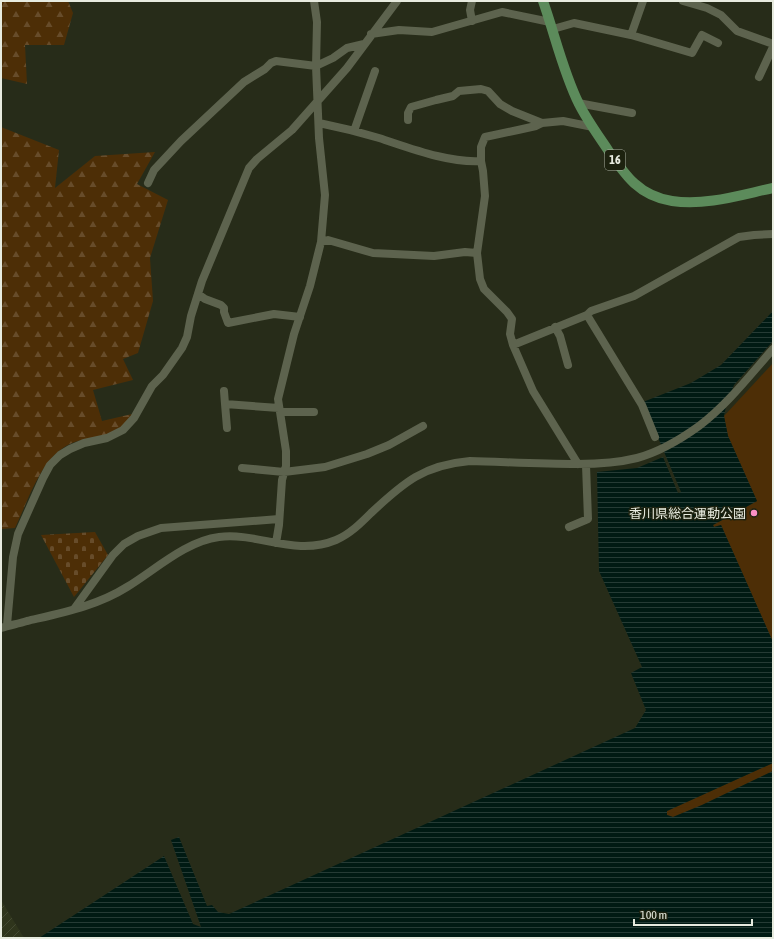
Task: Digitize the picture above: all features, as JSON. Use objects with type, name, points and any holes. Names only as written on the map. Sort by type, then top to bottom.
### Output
[{"type":"main road","name":"16","points":[[544,1],[568,79],[578,103],[630,179],[642,190],[656,197],[672,201],[690,202],[714,201],[773,188]]},
{"type":"street","points":[[276,543],[286,451],[278,399],[294,334],[310,286],[321,242],[325,195],[319,138],[316,66],[317,22],[314,1]]},
{"type":"street","points":[[397,1],[347,68],[292,130],[257,159],[250,168],[198,294],[190,316],[187,337],[182,348],[163,375],[152,386],[134,418],[123,430],[107,438],[84,443],[70,449],[60,455],[50,465],[18,534],[13,557],[4,627],[89,605],[126,588],[190,546],[205,540],[219,537],[236,537],[301,546],[321,544],[337,540],[358,526],[390,495],[408,481],[426,471],[446,464],[470,461],[586,464],[607,463],[638,458],[673,443],[700,425],[741,386],[773,349]]},
{"type":"street","points":[[472,1],[470,10],[472,21]]},
{"type":"street","points":[[630,35],[643,1]]},
{"type":"street","points":[[683,1],[707,8],[721,15],[737,31],[773,45],[759,77]]},
{"type":"street","points":[[371,34],[399,30],[432,32],[502,12],[552,25],[574,23],[630,35],[692,53],[702,36],[718,43]]},
{"type":"street","points":[[148,184],[154,170],[181,141],[244,82],[265,69],[271,63],[276,60],[316,66],[333,58],[347,48],[364,44]]},
{"type":"street","points":[[354,131],[375,71]]},
{"type":"street","points":[[408,120],[408,113],[411,107],[453,96],[459,91],[482,89],[488,91],[500,104],[506,108],[542,122],[563,121],[593,127]]},
{"type":"street","points":[[578,103],[632,113]]},
{"type":"street","points":[[542,122],[536,126],[485,137],[481,147],[481,161],[486,196],[477,253],[480,279],[484,289],[512,319],[510,334],[513,345],[534,391],[586,464],[588,519],[569,527]]},
{"type":"street","points":[[319,123],[354,131],[426,153],[470,162],[481,161]]},
{"type":"street","points":[[513,345],[587,315],[591,312],[634,296],[739,238],[754,234],[773,234]]},
{"type":"street","points":[[321,242],[328,240],[372,253],[434,256],[465,252],[477,253]]},
{"type":"street","points":[[198,294],[205,299],[221,305],[224,308],[228,323],[274,314],[300,317]]},
{"type":"street","points":[[587,315],[642,405],[655,437]]},
{"type":"street","points":[[555,327],[560,336],[568,365]]},
{"type":"street","points":[[224,391],[227,428]]},
{"type":"street","points":[[225,404],[314,412]]},
{"type":"street","points":[[242,468],[284,472],[324,467],[367,454],[389,445],[423,426]]},
{"type":"street","points":[[74,609],[113,555],[124,544],[138,536],[161,528],[279,519]]},
{"type":"shaded area","points":[[1,900],[24,938],[1,938]]},
{"type":"green space","points":[[1,1],[68,1],[73,13],[64,45],[25,45],[27,84],[1,78]]},
{"type":"green space","points":[[1,127],[59,150],[55,188],[95,156],[155,152],[137,184],[168,200],[150,258],[153,301],[138,353],[123,359],[133,380],[93,390],[102,421],[132,414],[122,427],[116,431],[72,443],[57,453],[42,471],[15,528],[1,529]]},
{"type":"green space","name":"香川県総合運動公園","points":[[773,363],[773,642],[721,525],[714,527],[713,525],[757,501],[728,436],[724,416]]},
{"type":"green space","points":[[95,532],[108,555],[74,597],[41,535]]},
{"type":"green space","points":[[773,763],[773,771],[702,805],[673,817],[667,815],[667,811]]},
{"type":"water","points":[[773,311],[773,341],[734,385],[724,416],[728,436],[757,501],[713,525],[714,527],[721,525],[773,642],[773,763],[667,811],[667,815],[673,817],[702,805],[773,771],[773,938],[39,938],[164,856],[193,924],[201,927],[171,840],[179,837],[207,906],[212,905],[218,912],[229,914],[635,728],[646,710],[631,673],[642,667],[599,571],[597,472],[637,468],[663,457],[678,493],[681,492],[643,402],[691,383],[721,365]]},
{"type":"place","name":"香川県総合運動公園","points":[[754,513]]}]
